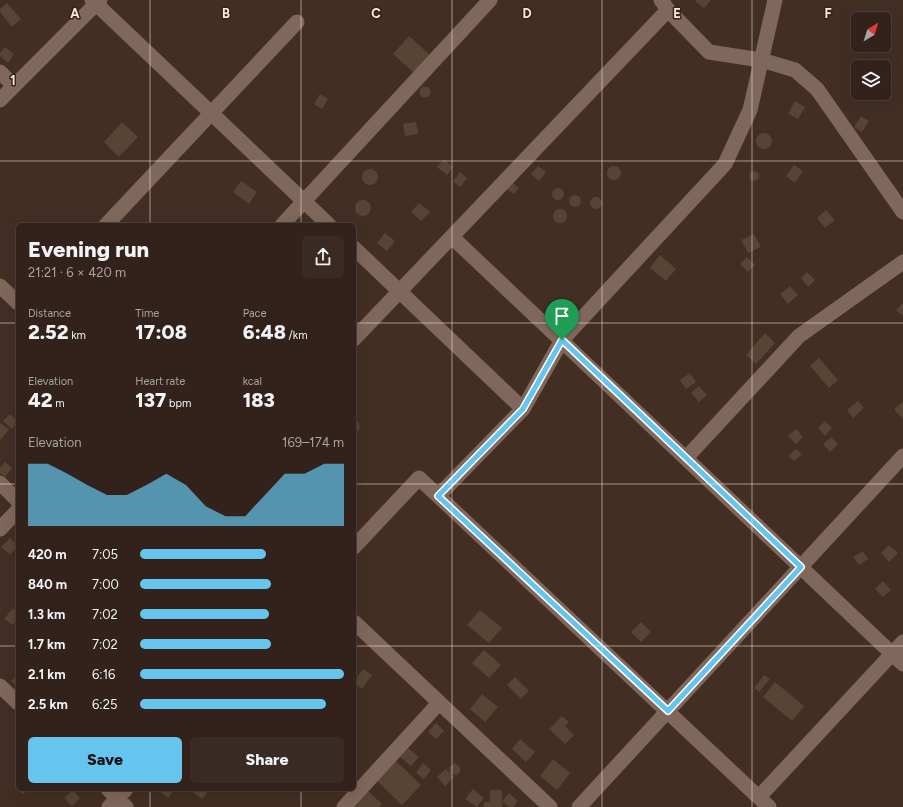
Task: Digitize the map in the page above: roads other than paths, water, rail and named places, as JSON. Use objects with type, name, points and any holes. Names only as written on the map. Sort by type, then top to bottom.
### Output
[{"type":"street","points":[[284,223],[490,0]]},
{"type":"street","points":[[438,496],[523,409],[562,340],[725,164],[750,110],[775,0]]},
{"type":"street","points":[[0,100],[96,1],[327,223]]},
{"type":"street","points":[[356,337],[452,237],[665,5],[709,52],[761,60],[795,70],[817,89],[903,212]]},
{"type":"street","points":[[108,223],[298,22]]},
{"type":"street","points":[[0,72],[14,86]]},
{"type":"street","points":[[452,237],[903,664]]},
{"type":"street","points":[[356,250],[523,409]]},
{"type":"street","points":[[686,458],[800,336],[903,262]]},
{"type":"street","points":[[0,286],[16,301]]},
{"type":"street","points":[[579,807],[903,456]]},
{"type":"street","points":[[356,545],[419,478],[764,802],[903,642]]},
{"type":"street","points":[[0,483],[16,499]]},
{"type":"street","points":[[0,529],[16,512]]},
{"type":"street","points":[[356,624],[550,807]]},
{"type":"street","points":[[0,686],[16,701]]},
{"type":"street","points":[[344,807],[439,703]]}]
